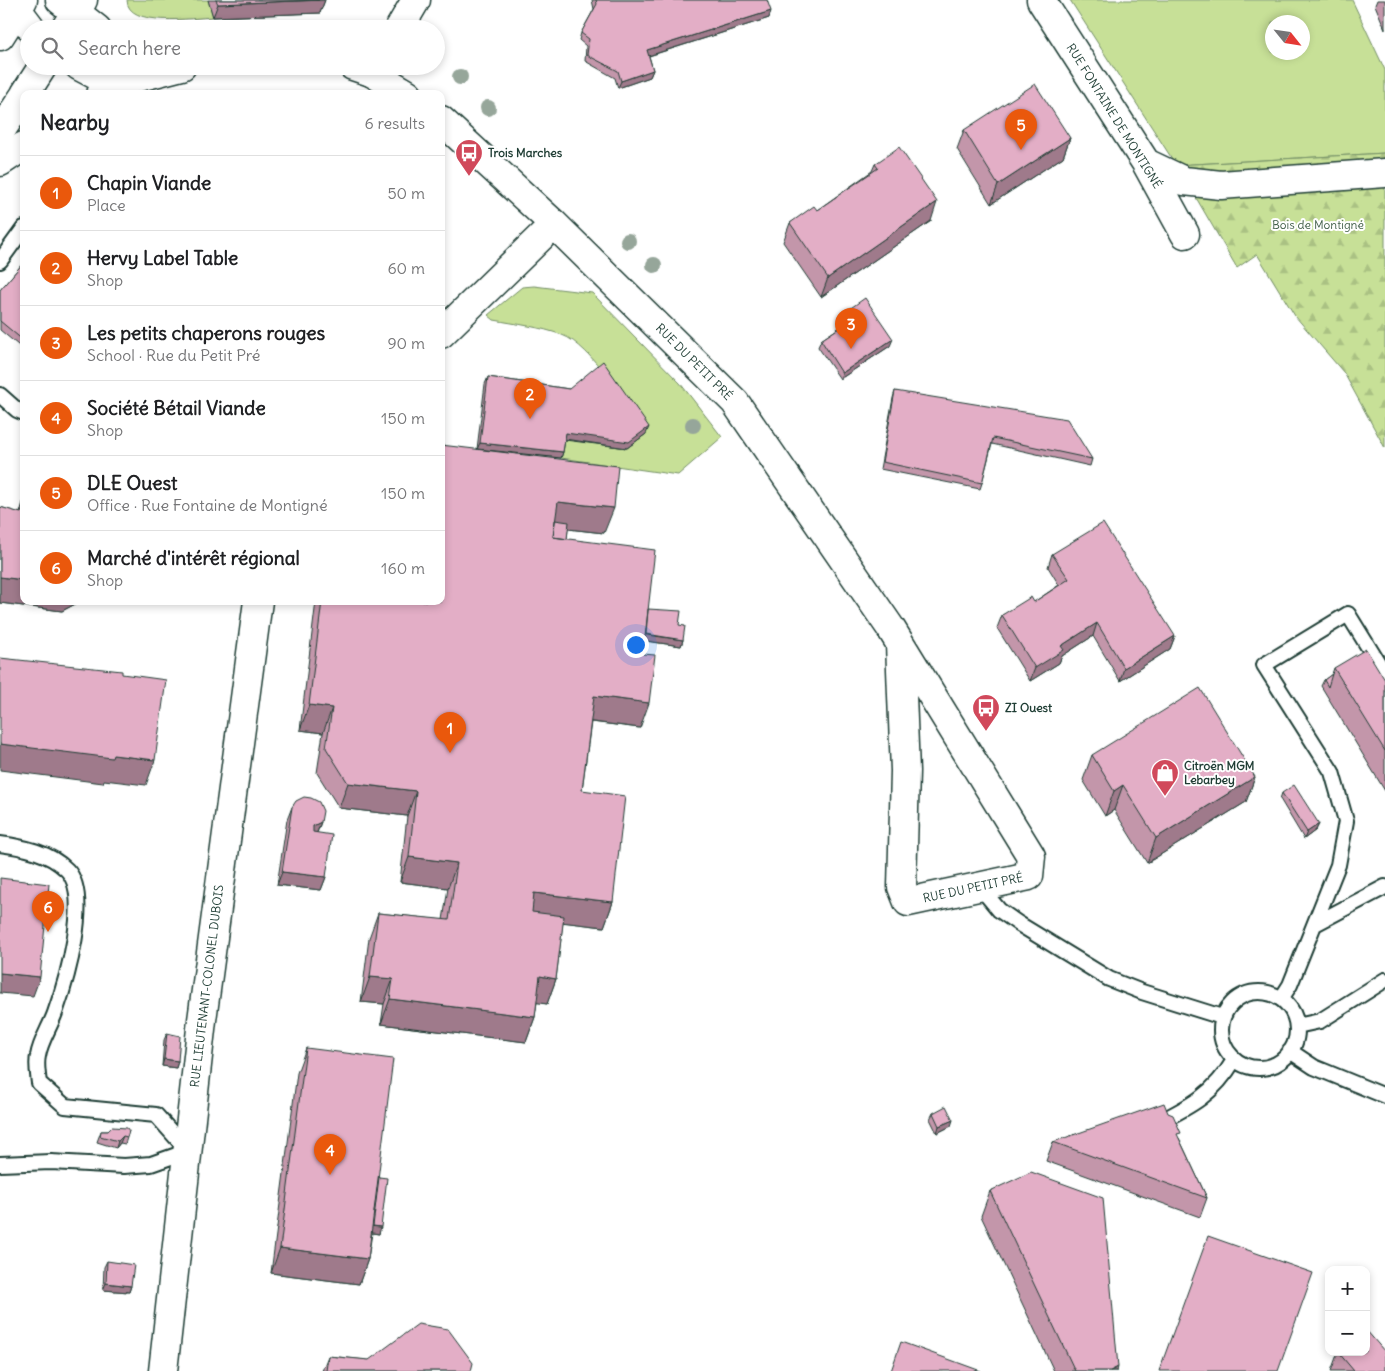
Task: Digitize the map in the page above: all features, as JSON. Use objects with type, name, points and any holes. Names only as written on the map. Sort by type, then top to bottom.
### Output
[{"type":"street","points":[[404,20],[416,0]]},
{"type":"street","name":"RUE FONTAINE DE MONTIGNÉ","points":[[1041,0],[1146,163],[1185,234]]},
{"type":"street","points":[[0,36],[21,9]]},
{"type":"street","points":[[71,10],[85,20]]},
{"type":"street","points":[[27,90],[37,75]]},
{"type":"street","points":[[96,75],[110,88],[153,75]]},
{"type":"street","points":[[377,75],[402,90]]},
{"type":"street","points":[[0,132],[20,101]]},
{"type":"street","name":"RUE DU PETIT PRÉ","points":[[445,124],[554,224],[735,402],[900,644],[1031,856],[1029,876],[908,902],[902,887],[905,771],[900,644]]},
{"type":"street","points":[[0,162],[20,149]]},
{"type":"street","points":[[1146,163],[1184,181],[1221,185],[1385,173]]},
{"type":"street","points":[[445,330],[554,224]]},
{"type":"street","name":"RUE LIEUTENANT-COLONEL DUBOIS","points":[[163,1371],[202,1020],[257,605]]},
{"type":"lane","points":[[0,261],[20,234]]},
{"type":"lane","points":[[0,395],[20,411]]},
{"type":"lane","points":[[1281,999],[1290,985],[1338,865],[1346,821],[1332,772],[1264,665],[1348,614],[1385,674]]},
{"type":"lane","points":[[0,844],[21,846],[45,854],[67,870],[77,888],[75,940],[55,1013],[38,1056],[39,1083],[65,1106],[156,1115],[188,1151],[152,1164],[124,1166],[51,1162],[0,1164]]},
{"type":"lane","points":[[980,886],[999,910],[1012,920],[1109,979],[1142,992],[1222,1017]]},
{"type":"lane","points":[[1315,924],[1385,887]]},
{"type":"lane","points":[[1297,1026],[1320,1021],[1385,980]]},
{"type":"lane","points":[[1259,991],[1270,993],[1281,999],[1289,1006],[1297,1026],[1295,1044],[1290,1052],[1282,1061],[1264,1068],[1245,1066],[1234,1060],[1224,1048],[1220,1032],[1222,1017],[1228,1006],[1247,993],[1259,991]]},
{"type":"lane","points":[[1290,1052],[1314,1067],[1385,1096]]},
{"type":"lane","points":[[1156,1123],[1198,1102],[1226,1072],[1234,1060]]},
{"type":"green space","points":[[127,0],[208,0],[213,17],[149,18],[138,15],[130,9]]},
{"type":"green space","points":[[1070,0],[1352,0],[1385,70],[1385,153],[1176,165]]},
{"type":"green space","name":"Bois de Montigné","points":[[1385,153],[1385,448],[1344,373],[1295,316],[1257,254],[1237,268],[1177,165]]},
{"type":"green space","points":[[534,286],[592,293],[680,383],[722,437],[678,475],[561,458],[564,439],[627,448],[646,433],[597,364],[573,341],[546,330],[494,320],[488,315],[522,287]]},
{"type":"building","points":[[216,0],[319,0],[218,4]]},
{"type":"building","points":[[596,0],[767,0],[771,11],[647,50],[653,70],[621,81],[618,71],[587,55],[589,39],[581,33],[597,4]]},
{"type":"building","points":[[1035,84],[1070,138],[998,185],[964,130]]},
{"type":"building","points":[[899,147],[937,202],[828,278],[790,223],[814,206],[817,210],[878,168],[875,164]]},
{"type":"building","points":[[20,267],[20,338],[0,321],[0,290]]},
{"type":"building","points":[[865,298],[893,339],[842,373],[821,340],[851,320],[845,312]]},
{"type":"building","points":[[603,361],[649,427],[629,442],[566,433],[563,452],[480,443],[488,377],[569,389]]},
{"type":"building","points":[[895,391],[1067,419],[1092,459],[993,438],[982,483],[882,462]]},
{"type":"building","points":[[445,445],[618,466],[614,508],[558,502],[553,537],[655,550],[643,654],[655,655],[649,703],[594,696],[582,790],[625,796],[613,902],[534,893],[532,912],[564,916],[556,979],[540,976],[535,1017],[390,999],[393,979],[370,977],[378,913],[449,920],[457,863],[409,857],[416,791],[348,783],[326,748],[332,708],[309,705],[322,605],[445,605]]},
{"type":"building","points":[[0,507],[20,513],[20,580],[0,577]]},
{"type":"building","points":[[555,520],[569,522],[567,539],[553,537]]},
{"type":"building","points":[[1103,523],[1175,636],[1124,668],[1097,623],[1061,646],[1064,650],[1035,668],[1002,615],[1031,597],[1034,602],[1069,579],[1052,554]]},
{"type":"building","points":[[648,609],[681,611],[679,625],[685,626],[683,640],[646,634]]},
{"type":"building","points":[[1366,649],[1385,680],[1385,751],[1334,668]]},
{"type":"building","points":[[0,658],[122,671],[122,674],[166,680],[155,760],[113,755],[112,758],[0,744]]},
{"type":"building","points":[[1332,674],[1328,687],[1324,680]]},
{"type":"building","points":[[1200,688],[1255,777],[1156,838],[1123,785],[1114,791],[1092,755]]},
{"type":"building","points":[[1294,785],[1319,824],[1307,832],[1282,793]]},
{"type":"building","points":[[304,797],[319,802],[323,811],[321,822],[313,826],[313,832],[332,835],[326,877],[282,872],[292,807],[296,801]]},
{"type":"building","points":[[0,878],[49,884],[40,977],[0,973]]},
{"type":"building","points":[[167,1033],[180,1036],[178,1061],[164,1059]]},
{"type":"building","points":[[306,1048],[393,1059],[368,1259],[280,1248]]},
{"type":"building","points":[[1164,1103],[1168,1113],[1173,1115],[1181,1133],[1177,1134],[1207,1198],[1053,1142]]},
{"type":"building","points":[[946,1106],[953,1120],[939,1126],[933,1113]]},
{"type":"building","points":[[112,1127],[127,1128],[129,1131],[127,1137],[123,1136],[118,1141],[100,1136],[101,1131],[108,1131]]},
{"type":"building","points":[[1031,1172],[1103,1198],[1118,1367],[1110,1371],[1075,1371],[990,1191]]},
{"type":"building","points":[[379,1177],[387,1178],[381,1227],[373,1226]]},
{"type":"building","points":[[1208,1236],[1313,1273],[1278,1371],[1159,1371]]},
{"type":"building","points":[[107,1261],[134,1265],[131,1286],[106,1283]]},
{"type":"building","points":[[418,1324],[448,1329],[473,1363],[471,1371],[326,1371],[328,1356],[369,1360]]},
{"type":"building","points":[[1370,1335],[1385,1352],[1385,1371],[1354,1371],[1341,1356],[1370,1356]]},
{"type":"building","points":[[901,1342],[981,1371],[891,1371]]},
{"type":"place","name":"DLE Ouest","points":[[1021,150]]},
{"type":"place","name":"Trois Marches","points":[[469,177]]},
{"type":"place","name":"Les petits chaperons rouges","points":[[851,349]]},
{"type":"place","name":"Hervy Label Table","points":[[530,419]]},
{"type":"place","name":"ZI Ouest","points":[[986,732]]},
{"type":"place","name":"Chapin Viande","points":[[450,753]]},
{"type":"place","name":"Citroën MGM Lebarbey","points":[[1165,797]]},
{"type":"place","name":"Marché d'intérêt régional","points":[[48,932]]},
{"type":"place","name":"Société Bétail Viande","points":[[330,1175]]}]
